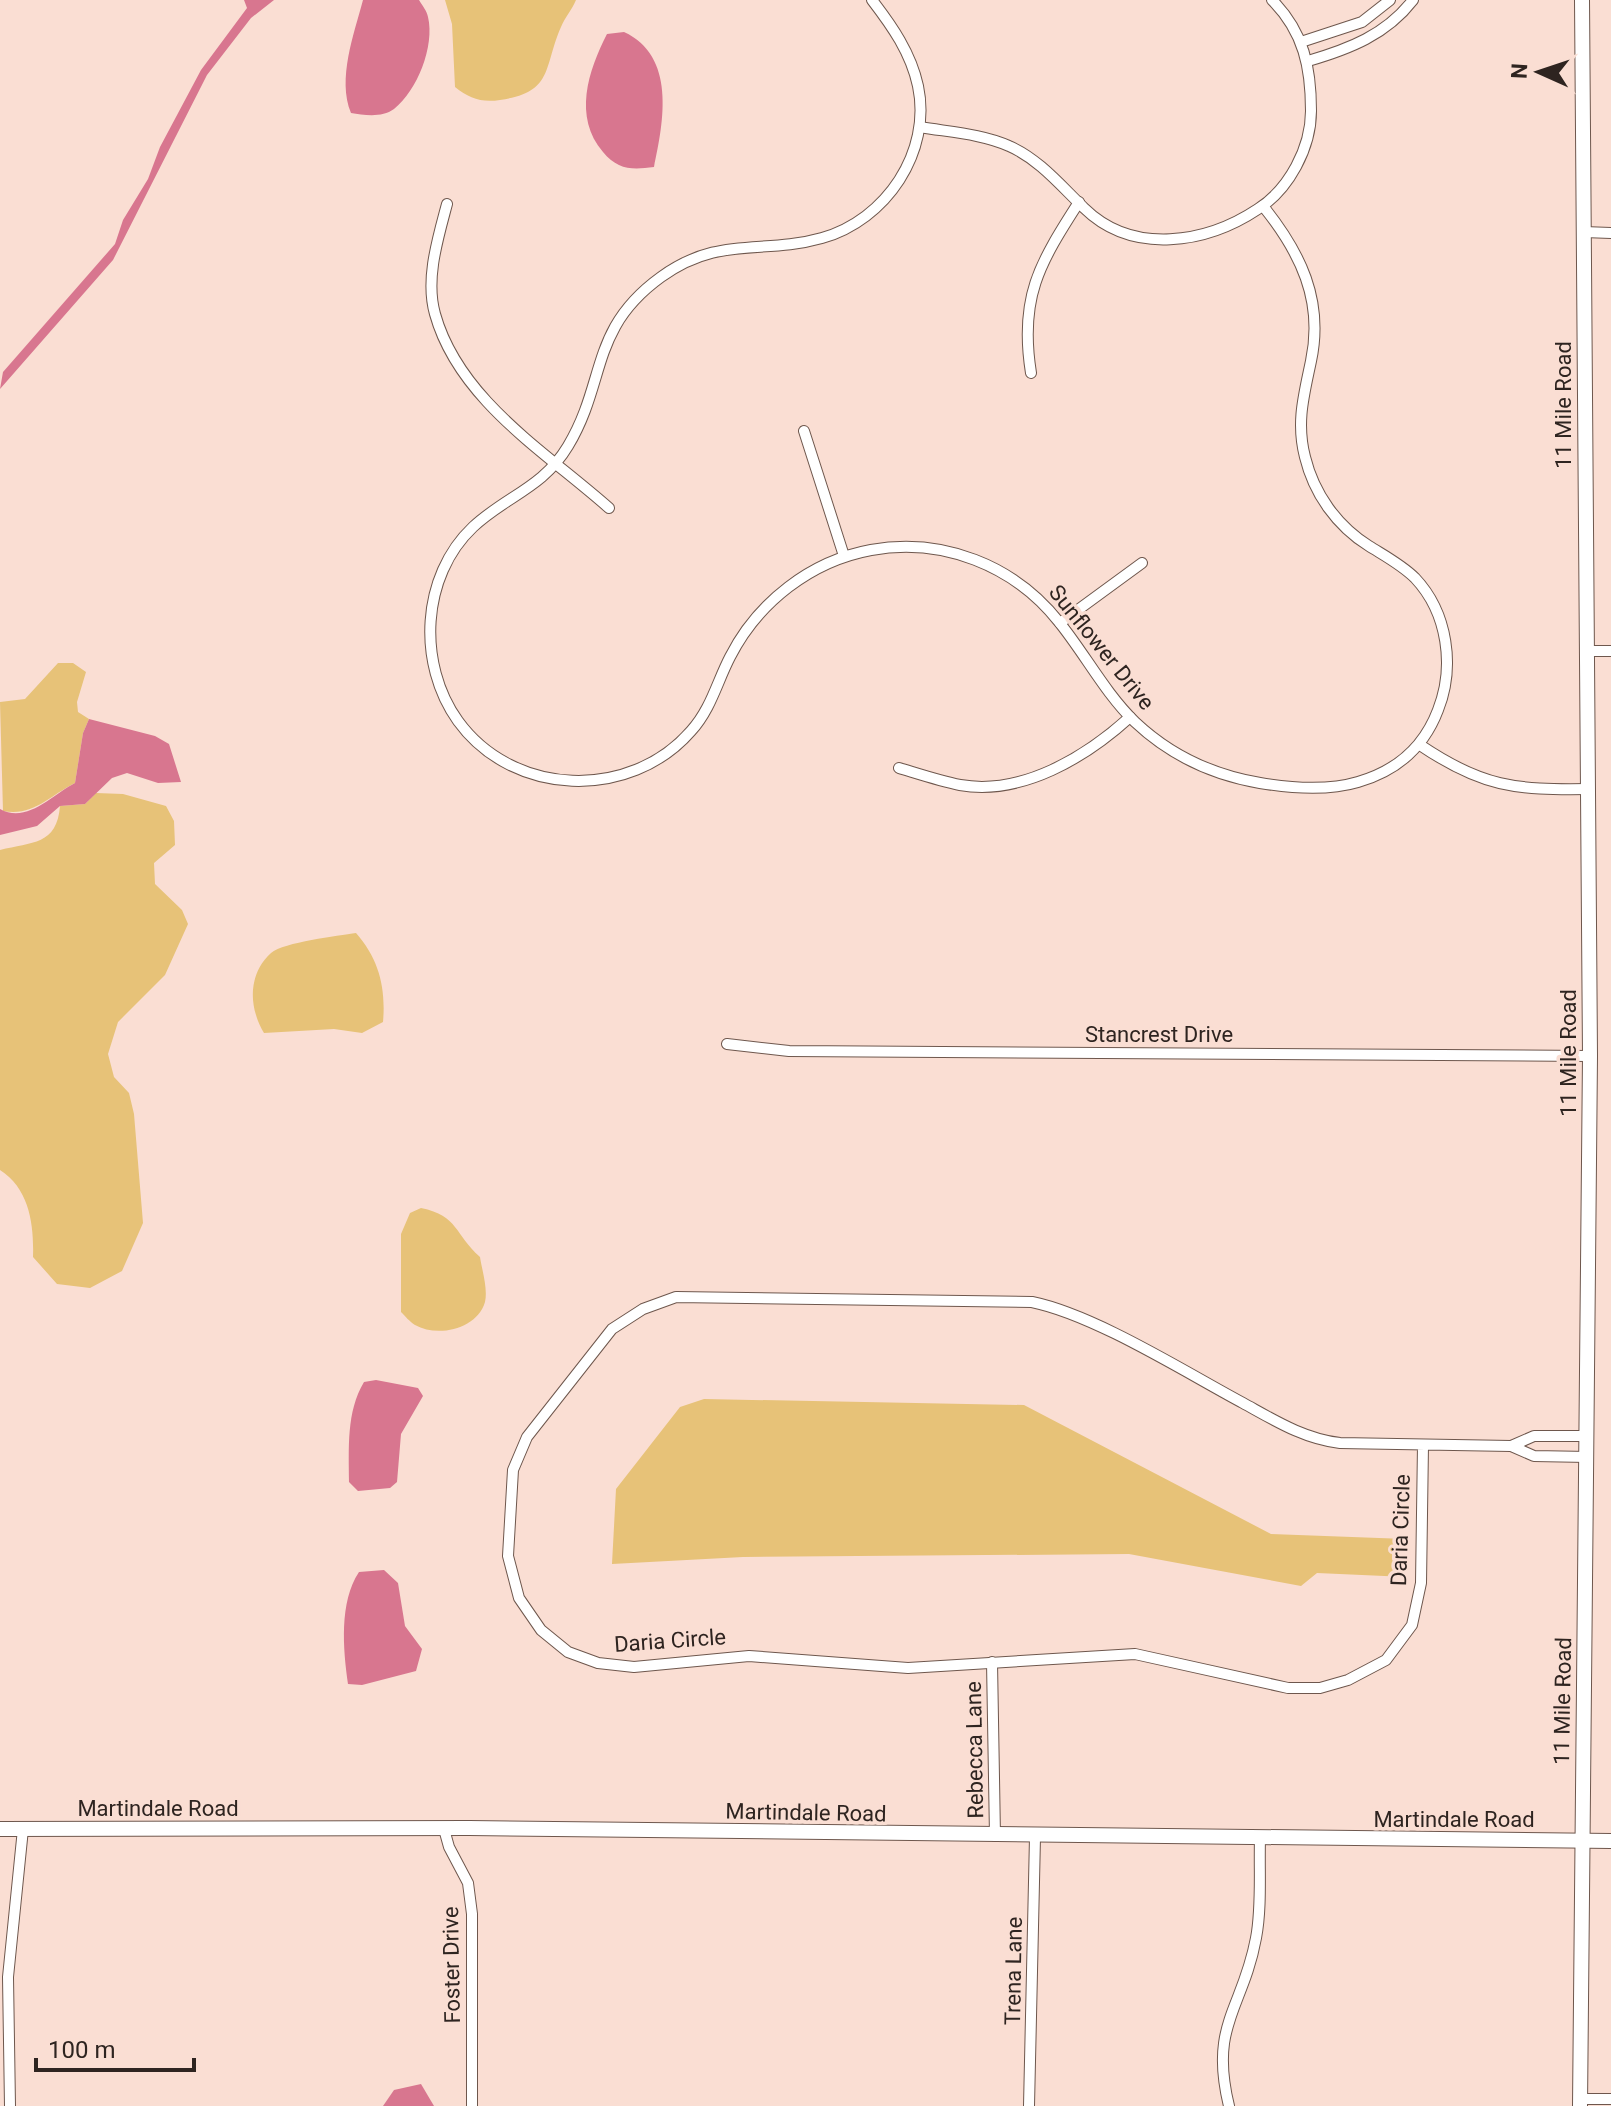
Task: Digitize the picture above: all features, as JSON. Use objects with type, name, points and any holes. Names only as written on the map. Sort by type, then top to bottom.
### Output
[{"type":"street","points":[[872,0],[898,36],[912,66],[920,93],[920,127],[1009,146],[1035,161],[1096,216],[1126,232],[1179,240],[1222,230],[1263,206],[1282,190],[1305,150],[1311,117],[1308,61],[1285,13],[1272,0]]},
{"type":"street","points":[[1301,42],[1362,22],[1390,0]]},
{"type":"street","points":[[1308,61],[1371,38],[1394,22],[1412,0]]},
{"type":"street","name":"11 Mile Road","points":[[1580,2102],[1590,1056],[1582,0]]},
{"type":"street","points":[[1362,22],[1371,38]]},
{"type":"street","name":"Sunflower Drive","points":[[920,127],[898,183],[860,221],[815,240],[715,250],[680,265],[642,293],[606,341],[582,421],[558,463],[525,493],[468,532],[439,580],[430,624],[433,666],[458,721],[499,760],[534,774],[573,782],[613,778],[635,771],[671,750],[700,721],[734,648],[751,624],[784,590],[844,556],[909,547],[952,552],[994,568],[1015,581],[1060,623],[1130,717],[1191,762],[1226,776],[1273,786],[1322,787],[1360,781],[1400,762],[1420,745]]},
{"type":"street","points":[[1031,373],[1025,337],[1028,302],[1045,254],[1079,202]]},
{"type":"street","points":[[447,204],[433,258],[434,312],[456,362],[501,417],[609,508]]},
{"type":"street","points":[[1263,206],[1293,243],[1312,292],[1313,354],[1299,422],[1312,479],[1347,531],[1415,578],[1426,593],[1443,632],[1447,678],[1442,701],[1420,745],[1453,768],[1492,784],[1588,789]]},
{"type":"street","points":[[1584,232],[1611,233]]},
{"type":"street","points":[[804,431],[844,556]]},
{"type":"street","points":[[1060,623],[1142,563]]},
{"type":"street","points":[[1587,651],[1611,651]]},
{"type":"street","points":[[899,768],[962,785],[998,785],[1033,777],[1081,757],[1130,717]]},
{"type":"street","name":"Stancrest Drive","points":[[727,1044],[803,1052],[1590,1056]]},
{"type":"street","name":"Daria Circle","points":[[1423,1445],[1421,1583],[1412,1625],[1386,1660],[1348,1680],[1320,1688],[1288,1688],[1135,1654],[897,1667],[749,1656],[625,1667],[577,1656],[541,1630],[525,1609],[513,1584],[508,1556],[509,1505],[518,1454],[527,1437],[612,1329],[643,1309],[676,1297],[1032,1302],[1056,1308],[1150,1353],[1302,1434],[1340,1443],[1511,1446],[1534,1456],[1588,1457]]},
{"type":"street","name":"Daria Circle","points":[[1511,1446],[1534,1436],[1588,1436]]},
{"type":"street","name":"Rebecca Lane","points":[[992,1662],[995,1836]]},
{"type":"street","name":"Martindale Road","points":[[0,1829],[444,1829],[1611,1841]]},
{"type":"street","points":[[10,2106],[8,1977],[23,1829]]},
{"type":"street","name":"Foster Drive","points":[[444,1829],[449,1847],[468,1883],[472,1914],[472,2106]]},
{"type":"street","name":"Trena Lane","points":[[1029,2106],[1035,1837]]},
{"type":"street","points":[[1229,2106],[1222,2076],[1222,2046],[1226,2023],[1257,1937],[1260,1839]]},
{"type":"street","points":[[1580,2102],[1611,2099]]},
{"type":"shaded area","points":[[244,0],[274,0],[251,18],[207,75],[113,260],[0,389],[3,372],[115,244],[123,220],[148,179],[160,147],[201,70],[247,8]]},
{"type":"shaded area","points":[[363,0],[419,0],[428,17],[429,41],[417,80],[394,109],[379,115],[351,113],[347,100],[348,56]]},
{"type":"shaded area","points":[[445,0],[576,0],[561,27],[544,76],[538,84],[517,96],[487,101],[470,97],[455,87],[452,24]]},
{"type":"shaded area","points":[[624,32],[641,43],[659,73],[663,110],[654,167],[632,168],[614,162],[603,152],[588,124],[587,94],[594,63],[607,34]]},
{"type":"shaded area","points":[[58,663],[73,663],[86,672],[77,702],[78,712],[89,719],[83,733],[75,783],[32,808],[3,811],[0,702],[25,699]]},
{"type":"shaded area","points":[[89,719],[155,736],[169,744],[181,782],[158,783],[127,773],[112,778],[85,804],[60,806],[37,826],[0,835],[0,809],[10,813],[30,811],[75,783],[83,733]]},
{"type":"shaded area","points":[[96,793],[123,794],[166,806],[174,821],[175,845],[154,863],[155,884],[182,910],[188,924],[165,975],[118,1022],[108,1054],[114,1077],[129,1093],[134,1114],[143,1223],[122,1271],[90,1288],[57,1284],[33,1257],[31,1221],[24,1198],[18,1187],[0,1170],[0,850],[41,840],[54,828],[60,806],[85,804]]},
{"type":"shaded area","points":[[356,933],[370,953],[379,974],[383,1022],[362,1033],[334,1029],[264,1033],[255,1013],[253,992],[258,971],[271,953],[299,943]]},
{"type":"shaded area","points":[[421,1208],[450,1221],[480,1257],[486,1297],[481,1311],[465,1325],[445,1331],[424,1329],[413,1324],[401,1312],[401,1234],[410,1213]]},
{"type":"shaded area","points":[[376,1380],[418,1388],[423,1396],[401,1434],[397,1482],[390,1488],[358,1491],[349,1482],[351,1418],[364,1382]]},
{"type":"shaded area","points":[[704,1399],[1024,1405],[1271,1534],[1406,1539],[1407,1577],[1317,1573],[1301,1586],[1129,1554],[743,1557],[612,1564],[616,1489],[680,1407]]},
{"type":"shaded area","points":[[384,1570],[398,1583],[405,1626],[422,1649],[416,1671],[362,1685],[348,1684],[344,1641],[348,1597],[359,1572]]},
{"type":"shaded area","points":[[421,2084],[434,2106],[383,2106],[394,2090]]}]
